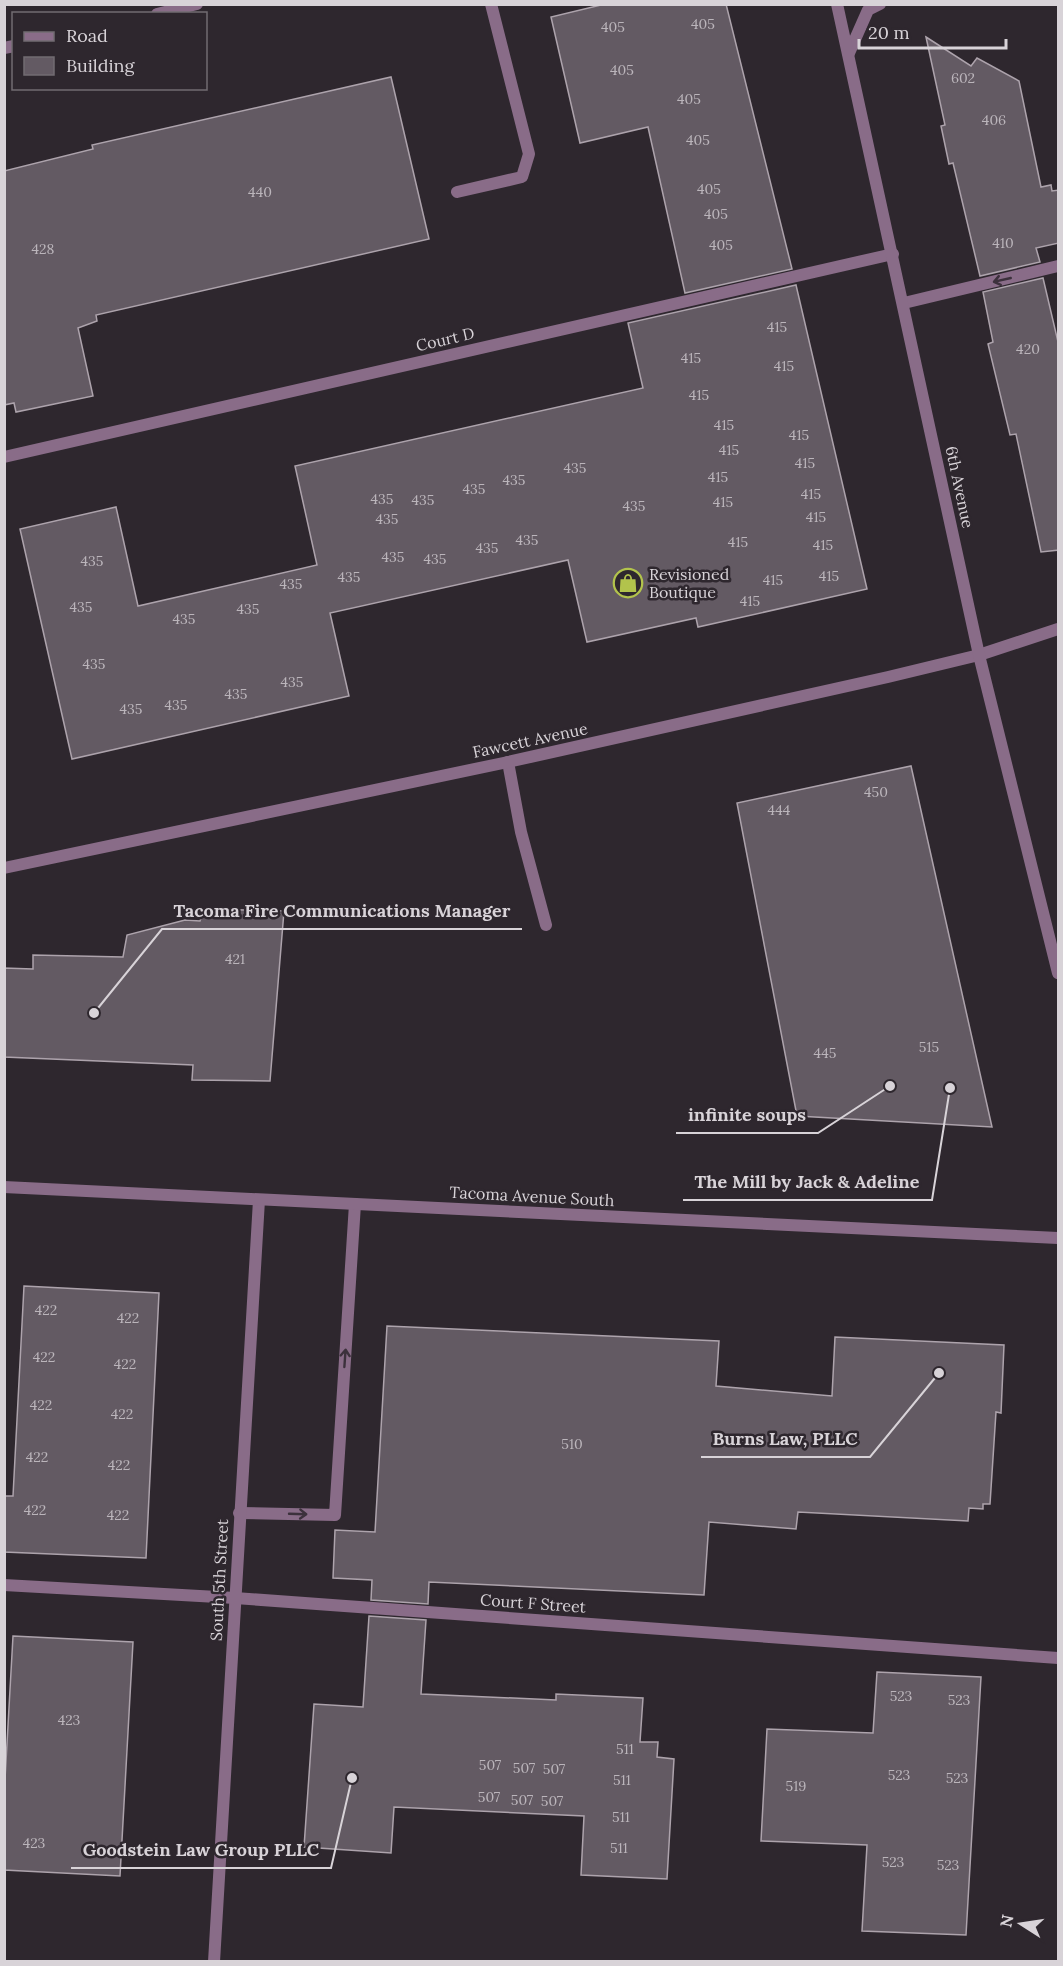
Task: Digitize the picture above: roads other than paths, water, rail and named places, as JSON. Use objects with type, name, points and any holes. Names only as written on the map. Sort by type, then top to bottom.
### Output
[{"type":"street","points":[[165,12],[197,4]]},
{"type":"street","points":[[457,192],[522,177],[529,154],[491,4]]},
{"type":"street","name":"6th Avenue","points":[[837,4],[979,655],[1059,974]]},
{"type":"street","points":[[849,53],[868,10],[880,4]]},
{"type":"street","name":"Court D","points":[[4,457],[893,254]]},
{"type":"street","points":[[904,303],[1059,266]]},
{"type":"street","name":"Fawcett Avenue","points":[[4,868],[508,762],[979,655],[1059,629]]},
{"type":"street","points":[[508,762],[521,832],[546,925]]},
{"type":"street","name":"Tacoma Avenue South","points":[[4,1187],[1059,1238]]},
{"type":"street","name":"South 5th Street","points":[[214,1962],[259,1200]]},
{"type":"street","points":[[239,1513],[335,1515],[355,1204]]},
{"type":"street","name":"Court F Street","points":[[4,1585],[234,1598],[1059,1658]]},
{"type":"place","name":"Revisioned Boutique","points":[[628,583]]},
{"type":"place","name":"Tacoma Fire Communications Manager","points":[[94,1013]]},
{"type":"place","name":"infinite soups","points":[[890,1086]]},
{"type":"place","name":"The Mill by Jack & Adeline","points":[[950,1088]]},
{"type":"place","name":"Burns Law, PLLC","points":[[939,1373]]},
{"type":"place","name":"Goodstein Law Group PLLC","points":[[352,1778]]}]
